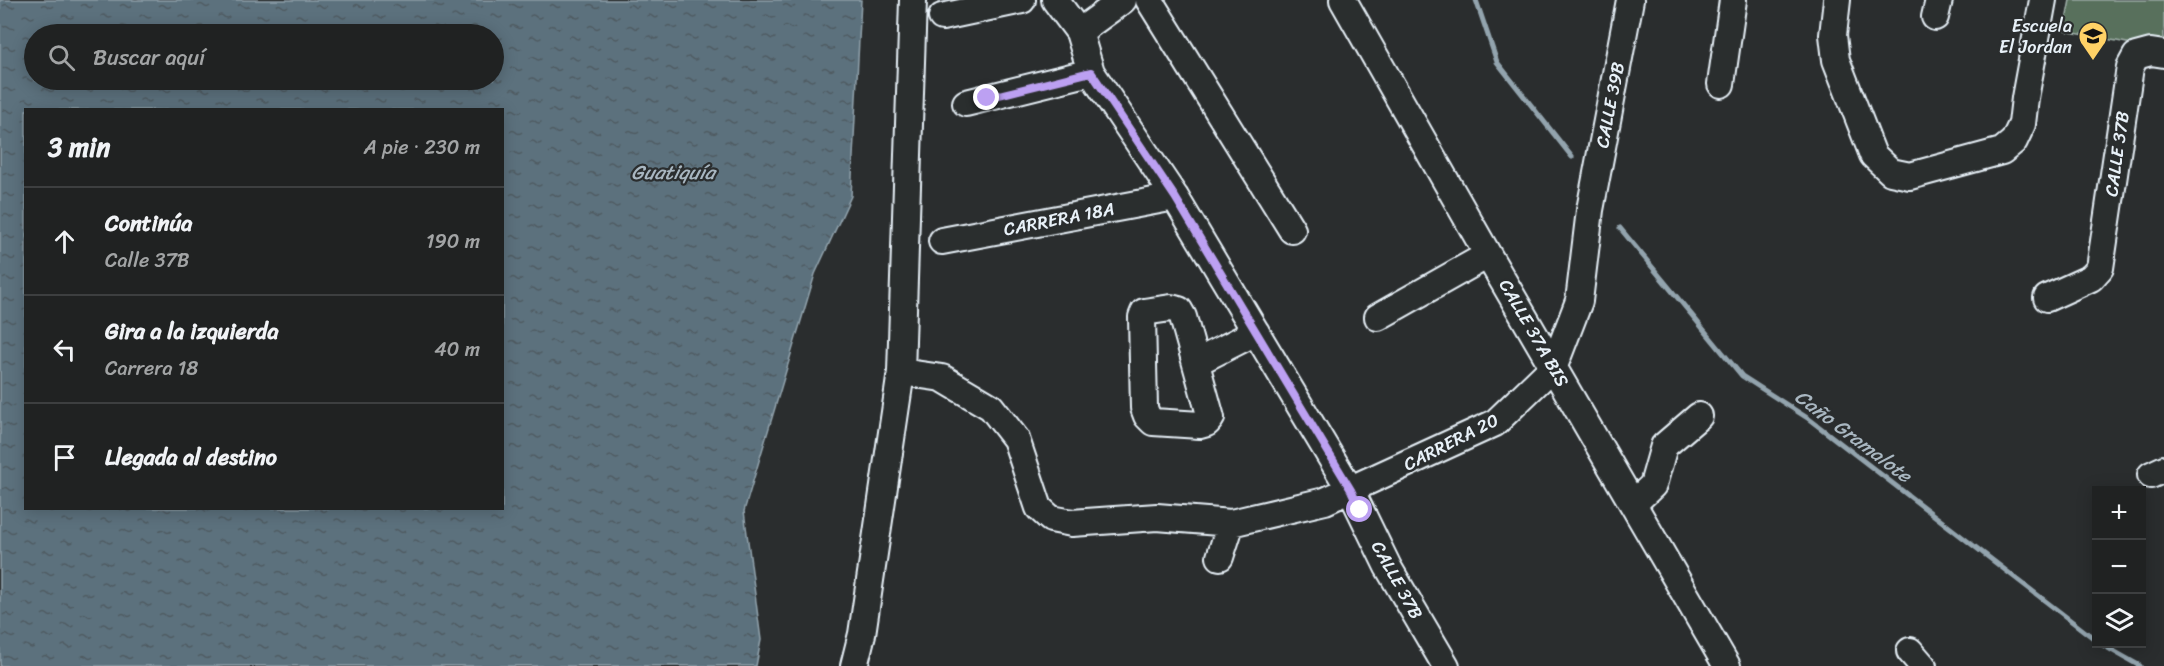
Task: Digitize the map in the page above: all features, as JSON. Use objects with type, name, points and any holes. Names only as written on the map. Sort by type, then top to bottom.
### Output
[{"type":"street","points":[[854,666],[862,634],[901,372],[913,0]]},
{"type":"street","points":[[942,16],[1022,0]]},
{"type":"street","name":"CALLE 37B","points":[[1055,0],[1079,33],[1091,72],[1175,197],[1351,490],[1388,567],[1446,666]]},
{"type":"street","points":[[1079,33],[1123,0]]},
{"type":"street","points":[[1149,0],[1292,230]]},
{"type":"street","name":"CALLE 37A BIS","points":[[1343,0],[1727,666]]},
{"type":"street","name":"CALLE 39B","points":[[1590,210],[1630,0]]},
{"type":"street","points":[[1720,84],[1733,0]]},
{"type":"street","points":[[1837,0],[1833,35],[1836,60],[1873,155],[1891,172],[1910,176],[2002,151],[2014,141],[2022,124],[2043,0]]},
{"type":"street","name":"CALLE 37B","points":[[2048,298],[2091,278],[2100,268],[2130,67],[2136,56],[2151,52],[2164,54]]},
{"type":"street","points":[[966,103],[1091,72]]},
{"type":"street","name":"CARRERA 18A","points":[[942,241],[1175,197]]},
{"type":"street","name":"CARRERA 20","points":[[901,372],[942,378],[991,407],[1016,439],[1039,508],[1051,519],[1072,523],[1157,517],[1231,523],[1325,501],[1495,423],[1554,366],[1579,301],[1590,210]]},
{"type":"street","points":[[1378,317],[1488,255]]},
{"type":"street","points":[[1171,308],[1179,310],[1197,362],[1211,418],[1207,423],[1200,425],[1153,422],[1147,416],[1144,408],[1142,317],[1144,312],[1171,308]]},
{"type":"street","points":[[1197,362],[1256,332]]},
{"type":"street","points":[[1633,504],[1653,485],[1664,446],[1699,416]]},
{"type":"street","points":[[1220,557],[1231,523]]},
{"type":"green space","points":[[2070,0],[2164,0],[2164,50],[2064,31]]},
{"type":"water","name":"Guatiquía","points":[[0,0],[861,0],[851,196],[815,274],[744,511],[761,640],[756,666],[0,666]]},
{"type":"waterway","name":"Caño Gramalote","points":[[1476,0],[1497,62],[1572,157]]},
{"type":"waterway","name":"Caño Gramalote","points":[[1620,228],[1742,376],[1809,419],[2092,637]]},
{"type":"waterway","name":"Caño Gramalote","points":[[2108,648],[2140,666]]},
{"type":"place","name":"Escuela El Jordan","points":[[2093,62]]},
{"type":"route","points":[[987,98],[1091,72],[1175,197],[1351,490],[1360,510]]}]
